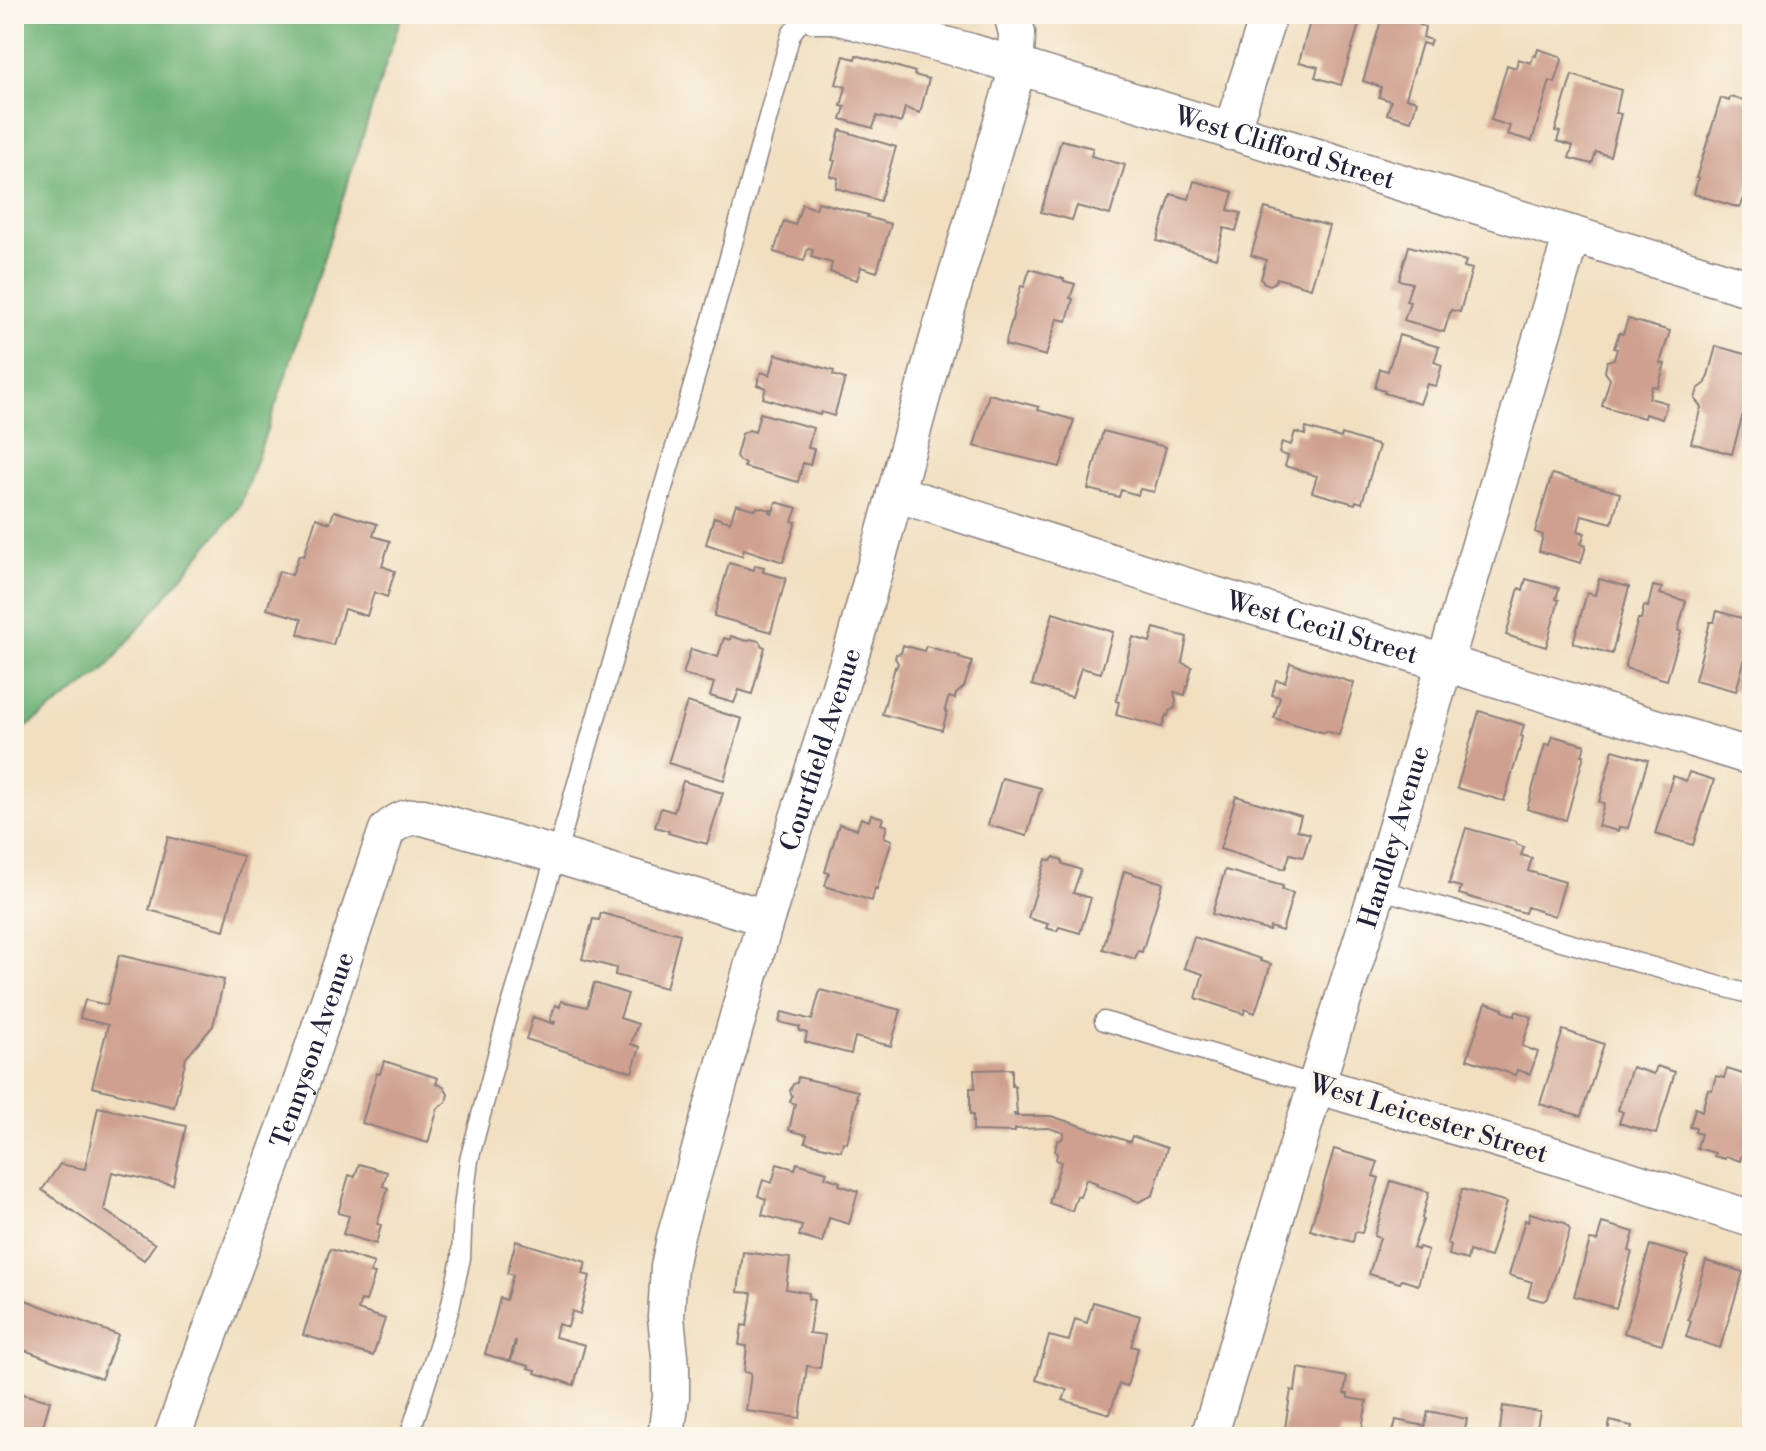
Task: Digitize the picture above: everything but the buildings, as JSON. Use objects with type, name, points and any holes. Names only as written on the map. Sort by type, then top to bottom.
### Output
[{"type":"street","name":"Courtfield Avenue","points":[[666,1437],[671,1397],[666,1317],[669,1267],[679,1223],[766,918],[856,637],[1015,77],[1017,33],[1012,14]]},
{"type":"street","points":[[1231,132],[1269,14]]},
{"type":"street","name":"West Clifford Street","points":[[816,15],[832,15],[1017,66],[1752,289]]},
{"type":"street","name":"Handley Avenue","points":[[1209,1437],[1378,889],[1572,234]]},
{"type":"street","name":"West Cecil Street","points":[[895,493],[1214,595],[1752,757]]},
{"type":"street","name":"Tennyson Avenue","points":[[172,1437],[295,1101],[387,830],[400,820],[423,817],[556,855]]},
{"type":"street","points":[[556,855],[766,918]]},
{"type":"street","name":"West Leicester Street","points":[[1316,1085],[1752,1219]]},
{"type":"lane","points":[[409,1437],[450,1308],[461,1258],[469,1160],[505,1025],[703,351],[791,34],[801,21],[816,15]]},
{"type":"lane","points":[[1378,889],[1752,995]]},
{"type":"lane","name":"West Leicester Street","points":[[1104,1021],[1316,1085]]},
{"type":"green space","points":[[14,14],[402,14],[284,381],[240,506],[104,671],[14,736]]}]
